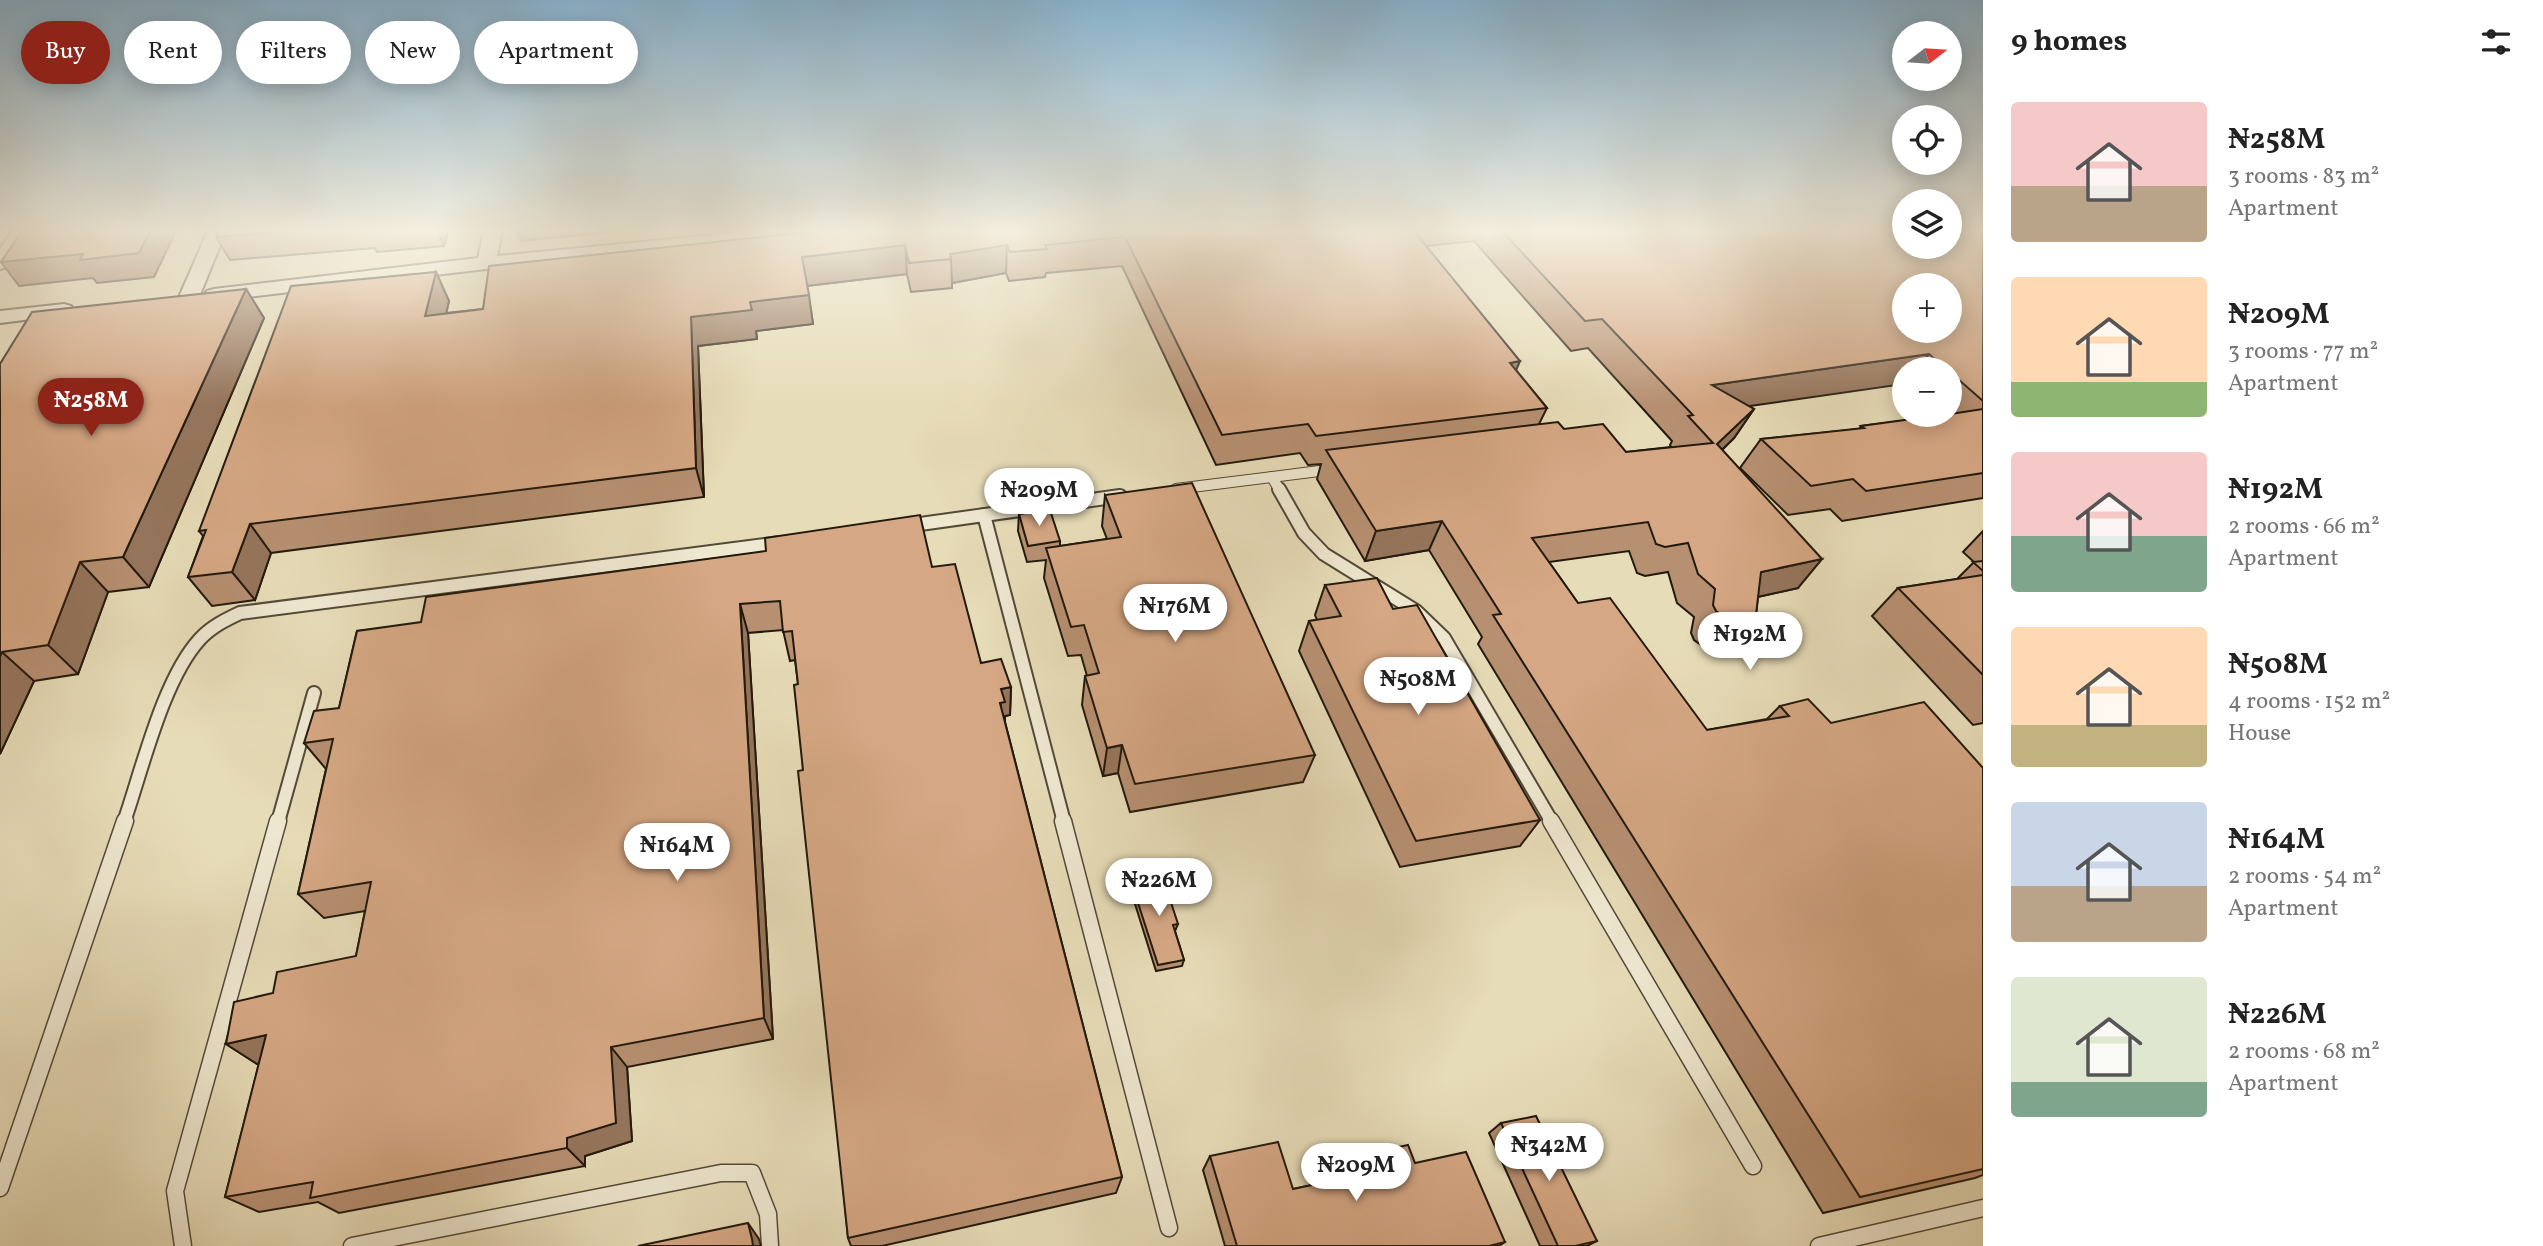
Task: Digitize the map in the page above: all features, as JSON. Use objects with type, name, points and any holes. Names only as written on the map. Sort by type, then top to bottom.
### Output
[{"type":"street","points":[[187,289],[182,298],[259,289]]},
{"type":"street","points":[[0,317],[81,309]]},
{"type":"lane","points":[[1168,490],[1355,467]]},
{"type":"lane","points":[[1272,477],[1304,533],[1324,554],[1416,611],[1444,638],[1753,1166]]},
{"type":"lane","points":[[890,528],[1129,495]]},
{"type":"lane","points":[[984,515],[1169,1228]]},
{"type":"lane","points":[[0,1188],[172,682],[192,647],[215,624],[240,613],[795,541]]},
{"type":"lane","points":[[183,1246],[175,1191],[314,693]]},
{"type":"lane","points":[[352,1246],[721,1173],[752,1173],[768,1214],[770,1246]]},
{"type":"lane","points":[[1819,1246],[1983,1208]]},
{"type":"building","points":[[246,289],[123,557],[80,562],[48,645],[2,652],[0,656],[0,364],[32,312]]},
{"type":"building","points":[[290,289],[432,289],[425,316],[483,309],[486,289],[808,289],[809,295],[750,302],[752,310],[691,317],[696,468],[250,524],[232,572],[188,577],[206,530],[199,531]]},
{"type":"building","points":[[1151,289],[1461,289],[1520,361],[1510,363],[1547,408],[1316,436],[1308,424],[1222,435]]},
{"type":"building","points":[[1556,289],[1892,289],[1892,343],[1962,343],[1962,289],[1983,289],[1983,401],[1962,383],[1962,357],[1932,357],[1929,354],[1892,357],[1892,359],[1712,385],[1754,409],[1717,444],[1822,559],[1761,572],[1755,623],[1733,623],[1716,611],[1713,605],[1715,589],[1698,574],[1688,543],[1665,547],[1656,544],[1648,522],[1532,538],[1578,603],[1610,598],[1707,730],[1789,716],[1780,706],[1808,699],[1831,723],[1924,702],[1983,768],[1983,1169],[1860,1197],[1493,615],[1501,614],[1442,521],[1376,531],[1326,450],[1558,422],[1564,429],[1603,424],[1626,452],[1713,443],[1688,416],[1693,415],[1602,319],[1585,321]]},
{"type":"building","points":[[1983,409],[1983,473],[1866,491],[1853,479],[1811,486],[1761,439],[1864,428],[1861,426],[1892,422],[1892,427],[1962,427],[1962,412]]},
{"type":"building","points":[[1192,483],[1315,755],[1135,784],[1122,745],[1107,748],[1085,676],[1099,673],[1084,625],[1071,627],[1046,548],[1121,537],[1105,495]]},
{"type":"building","points":[[1050,510],[1060,541],[1028,546],[1019,514]]},
{"type":"building","points":[[920,515],[932,567],[955,564],[981,663],[1001,659],[1011,687],[1001,689],[1005,702],[1000,703],[1122,1177],[848,1238],[798,771],[803,770],[794,685],[798,684],[792,631],[783,632],[780,601],[740,604],[764,1018],[611,1047],[616,1123],[567,1138],[567,1148],[310,1198],[313,1182],[225,1197],[266,1035],[226,1044],[234,1002],[273,993],[277,972],[356,956],[371,882],[298,894],[333,739],[304,743],[314,711],[339,708],[357,631],[421,622],[426,597],[766,551],[765,538]]},
{"type":"building","points":[[1983,561],[1983,571],[1973,562]]},
{"type":"building","points":[[1983,575],[1983,675],[1898,588]]},
{"type":"building","points":[[1377,578],[1393,609],[1417,605],[1540,820],[1416,841],[1309,621],[1341,616],[1325,585]]},
{"type":"building","points":[[1162,875],[1178,924],[1173,925],[1184,960],[1158,965],[1131,881]]},
{"type":"building","points":[[1536,1116],[1597,1241],[1575,1246],[1558,1246],[1501,1123]]},
{"type":"building","points":[[1278,1142],[1293,1189],[1387,1169],[1380,1151],[1408,1145],[1415,1163],[1466,1152],[1505,1242],[1489,1246],[1237,1246],[1210,1156]]},
{"type":"building","points":[[748,1223],[753,1246],[638,1246]]}]
